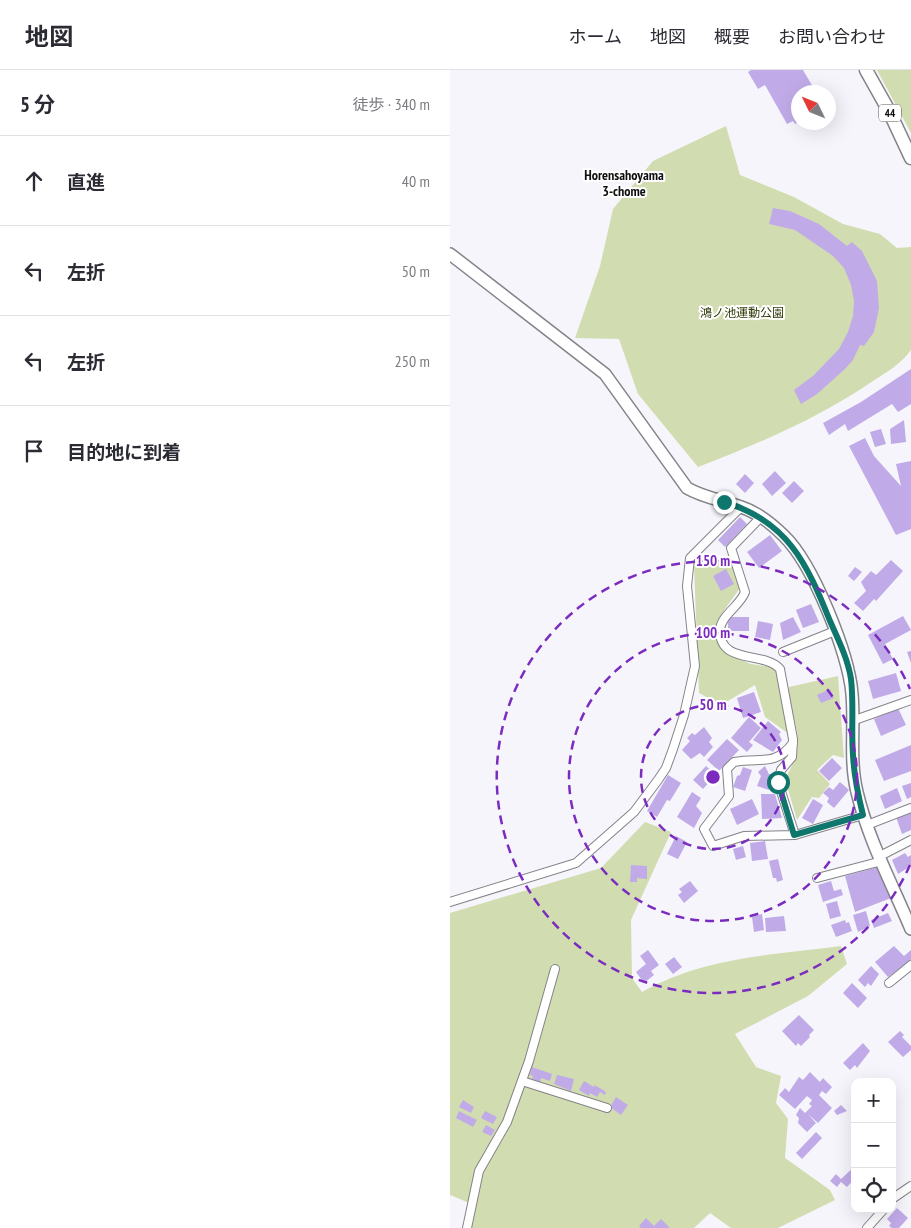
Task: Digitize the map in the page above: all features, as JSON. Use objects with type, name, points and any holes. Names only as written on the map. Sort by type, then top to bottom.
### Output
[{"type":"main road","name":"44","points":[[866,70],[889,111],[911,158]]},
{"type":"street","points":[[450,254],[604,374],[687,488],[701,496],[741,507],[761,517],[784,536],[799,555],[816,586],[835,632],[850,677],[856,781],[865,820],[911,929]]},
{"type":"street","points":[[450,902],[576,863],[634,812],[658,780],[666,768],[679,732],[695,666],[687,586],[690,558],[741,507]]},
{"type":"street","points":[[761,517],[731,548],[745,592],[724,620],[720,631],[723,642],[731,651],[742,657],[768,661],[780,669],[793,743],[792,758],[781,770],[778,782],[794,835]]},
{"type":"street","points":[[783,652],[835,632]]},
{"type":"street","points":[[852,721],[911,700]]},
{"type":"street","points":[[793,743],[784,756],[776,759],[750,759],[734,762],[727,769],[729,796],[704,830],[713,846],[744,836],[794,835],[911,808]]},
{"type":"street","points":[[817,878],[881,858],[911,840]]},
{"type":"street","points":[[889,983],[911,965]]},
{"type":"street","points":[[467,1228],[479,1171],[507,1122],[522,1081],[555,969]]},
{"type":"street","points":[[522,1081],[607,1108]]},
{"type":"street","points":[[896,1196],[911,1186]]},
{"type":"street","points":[[866,1228],[880,1213]]},
{"type":"green space","points":[[877,70],[911,70],[911,133]]},
{"type":"green space","name":"鴻ノ池運動公園","points":[[726,126],[740,175],[794,197],[843,224],[880,234],[897,248],[911,247],[911,350],[889,371],[831,407],[766,439],[698,467],[638,394],[619,339],[575,338],[600,266],[613,209],[653,161]]},
{"type":"green space","points":[[730,561],[740,588],[718,623],[718,640],[724,648],[744,661],[776,670],[789,734],[765,717],[755,685],[721,705],[699,693],[694,566]]},
{"type":"green space","points":[[838,676],[844,758],[833,755],[817,770],[830,784],[819,798],[812,797],[797,820],[785,779],[794,759],[798,743],[789,687]]},
{"type":"green space","points":[[645,822],[671,832],[631,920],[632,978],[642,992],[666,980],[714,964],[764,955],[841,946],[847,964],[808,996],[735,1034],[756,1067],[781,1076],[776,1103],[788,1119],[785,1158],[830,1190],[835,1200],[778,1228],[731,1228],[710,1213],[694,1228],[470,1228],[474,1205],[450,1195],[450,913],[601,868]]},
{"type":"building","points":[[751,70],[803,70],[812,85],[791,85],[791,122],[787,124],[765,85],[758,89],[748,72]]},
{"type":"building","points":[[773,208],[790,211],[819,224],[847,246],[852,242],[862,251],[877,281],[879,308],[874,332],[864,346],[860,345],[853,360],[845,369],[817,394],[801,404],[794,390],[814,375],[839,349],[848,332],[853,316],[854,301],[851,285],[844,268],[833,256],[795,230],[769,224]]},
{"type":"building","points":[[911,369],[911,404],[898,412],[892,404],[848,431],[845,424],[829,435],[823,423],[861,402]]},
{"type":"building","points":[[904,420],[906,442],[891,444],[890,429]]},
{"type":"building","points":[[881,429],[886,444],[875,447],[870,432]]},
{"type":"building","points":[[865,438],[874,456],[901,486],[896,464],[911,461],[911,529],[896,535],[849,446]]},
{"type":"building","points":[[775,471],[786,483],[772,496],[762,484]]},
{"type":"building","points":[[745,474],[754,483],[745,493],[736,484]]},
{"type":"building","points":[[794,481],[804,491],[792,503],[782,493]]},
{"type":"building","points":[[740,517],[747,524],[725,547],[718,540]]},
{"type":"building","points":[[770,535],[782,551],[759,568],[747,552]]},
{"type":"building","points":[[891,560],[903,571],[876,601],[874,599],[863,611],[854,603],[866,591],[861,582],[871,571],[876,575]]},
{"type":"building","points":[[855,567],[862,572],[854,581],[848,576]]},
{"type":"building","points":[[726,569],[734,584],[721,591],[713,576]]},
{"type":"building","points":[[811,604],[819,622],[803,628],[796,610]]},
{"type":"building","points":[[903,616],[911,630],[885,644],[893,659],[883,664],[868,635]]},
{"type":"building","points":[[728,617],[749,617],[749,631],[728,631]]},
{"type":"building","points":[[793,617],[801,632],[783,640],[780,623]]},
{"type":"building","points":[[758,621],[773,624],[770,640],[755,637]]},
{"type":"building","points":[[911,651],[911,663],[907,652]]},
{"type":"building","points":[[896,673],[901,691],[873,699],[868,681]]},
{"type":"building","points":[[830,689],[834,698],[821,703],[817,695]]},
{"type":"building","points":[[754,692],[761,712],[743,718],[737,698]]},
{"type":"building","points":[[898,708],[906,725],[881,736],[874,719]]},
{"type":"building","points":[[749,717],[761,728],[749,742],[753,745],[747,752],[731,738]]},
{"type":"building","points":[[768,721],[781,732],[779,734],[782,740],[773,752],[753,740]]},
{"type":"building","points":[[704,727],[712,738],[709,742],[713,747],[704,757],[700,753],[691,759],[682,750],[690,741],[687,738],[692,733],[695,735]]},
{"type":"building","points":[[727,739],[739,750],[719,771],[707,760]]},
{"type":"building","points":[[911,745],[911,771],[884,781],[875,760]]},
{"type":"building","points":[[832,758],[842,768],[829,781],[819,771]]},
{"type":"building","points":[[706,766],[716,775],[703,789],[693,780]]},
{"type":"building","points":[[765,766],[769,774],[774,775],[769,790],[757,786],[761,776],[758,772]]},
{"type":"building","points":[[743,767],[752,770],[745,791],[733,787]]},
{"type":"building","points":[[668,775],[681,783],[670,801],[667,800],[657,817],[647,811]]},
{"type":"building","points":[[840,782],[849,790],[834,808],[827,802],[829,798],[823,793],[829,787],[833,790]]},
{"type":"building","points":[[911,783],[911,797],[907,799],[902,786]]},
{"type":"building","points":[[897,788],[902,801],[885,809],[880,796]]},
{"type":"building","points":[[692,792],[701,798],[696,806],[702,813],[694,828],[677,817]]},
{"type":"building","points":[[761,794],[775,794],[782,818],[762,819]]},
{"type":"building","points":[[752,799],[759,814],[737,825],[730,809]]},
{"type":"building","points":[[813,799],[823,805],[813,824],[802,818]]},
{"type":"building","points":[[911,811],[911,830],[902,834],[896,817]]},
{"type":"building","points":[[676,836],[687,842],[678,859],[667,854]]},
{"type":"building","points":[[765,841],[768,859],[752,861],[750,843]]},
{"type":"building","points":[[743,846],[746,857],[736,860],[733,849]]},
{"type":"building","points":[[905,853],[908,857],[911,855],[911,866],[898,874],[892,860]]},
{"type":"building","points":[[778,859],[783,880],[777,882],[776,878],[773,878],[769,861]]},
{"type":"building","points":[[631,865],[647,866],[647,879],[637,878],[637,882],[630,882]]},
{"type":"building","points":[[878,867],[891,898],[855,912],[845,876]]},
{"type":"building","points":[[690,881],[698,891],[684,903],[678,895],[682,892],[679,889]]},
{"type":"building","points":[[831,881],[834,891],[841,889],[843,895],[823,902],[818,885]]},
{"type":"building","points":[[837,901],[841,916],[830,919],[826,904]]},
{"type":"building","points":[[866,911],[870,926],[858,932],[853,915]]},
{"type":"building","points":[[888,913],[892,921],[874,928],[871,920]]},
{"type":"building","points":[[762,914],[764,930],[754,932],[752,917]]},
{"type":"building","points":[[784,916],[786,931],[766,932],[765,918]]},
{"type":"building","points":[[845,920],[846,923],[849,922],[852,931],[836,937],[831,925]]},
{"type":"building","points":[[894,946],[904,956],[911,950],[911,961],[888,977],[875,962]]},
{"type":"building","points":[[648,950],[659,965],[651,971],[654,975],[644,983],[636,972],[646,964],[640,956]]},
{"type":"building","points":[[674,957],[682,967],[673,974],[665,964]]},
{"type":"building","points":[[871,966],[879,974],[871,986],[868,983],[865,987],[858,980]]},
{"type":"building","points":[[852,983],[867,998],[858,1008],[843,993]]},
{"type":"building","points":[[799,1015],[814,1030],[801,1046],[798,1043],[796,1046],[782,1031]]},
{"type":"building","points":[[900,1031],[904,1035],[902,1037],[911,1046],[911,1050],[903,1057],[888,1042]]},
{"type":"building","points":[[863,1043],[870,1051],[857,1068],[855,1065],[850,1070],[843,1063]]},
{"type":"building","points":[[532,1067],[552,1074],[550,1081],[541,1078],[540,1082],[532,1079],[533,1076],[530,1075]]},
{"type":"building","points":[[810,1072],[820,1082],[823,1078],[832,1087],[826,1094],[822,1091],[819,1095],[832,1108],[818,1123],[808,1114],[816,1123],[807,1132],[798,1123],[799,1118],[796,1115],[800,1108],[805,1113],[812,1106],[809,1104],[812,1100],[807,1096],[795,1109],[779,1095],[785,1088],[789,1092],[799,1077],[803,1080]]},
{"type":"building","points":[[557,1075],[574,1079],[571,1091],[554,1084]]},
{"type":"building","points":[[584,1081],[606,1092],[605,1095],[600,1092],[597,1097],[590,1093],[589,1096],[579,1090]]},
{"type":"building","points":[[616,1097],[628,1105],[621,1115],[610,1107]]},
{"type":"building","points":[[463,1100],[474,1107],[471,1113],[459,1107]]},
{"type":"building","points":[[841,1105],[847,1111],[837,1115],[834,1111]]},
{"type":"building","points":[[459,1111],[477,1120],[473,1127],[456,1118]]},
{"type":"building","points":[[485,1111],[497,1117],[493,1124],[481,1118]]},
{"type":"building","points":[[486,1125],[495,1130],[491,1136],[482,1132]]},
{"type":"building","points":[[816,1132],[822,1138],[802,1159],[796,1153]]},
{"type":"building","points":[[851,1170],[851,1182],[847,1187],[841,1182],[837,1187],[830,1181],[836,1174],[841,1179]]},
{"type":"building","points":[[896,1209],[908,1218],[899,1228],[892,1228],[889,1226],[891,1223],[887,1219],[892,1213],[896,1213]]},
{"type":"building","points":[[646,1218],[654,1226],[661,1219],[670,1228],[641,1228],[639,1226]]},
{"type":"district","name":"Horensahoyama 3-chome","points":[[624,184]]},
{"type":"route","points":[[724,502],[741,507],[761,517],[784,536],[807,567],[816,586],[835,632],[850,677],[856,789],[863,815],[794,835],[778,782]]}]
